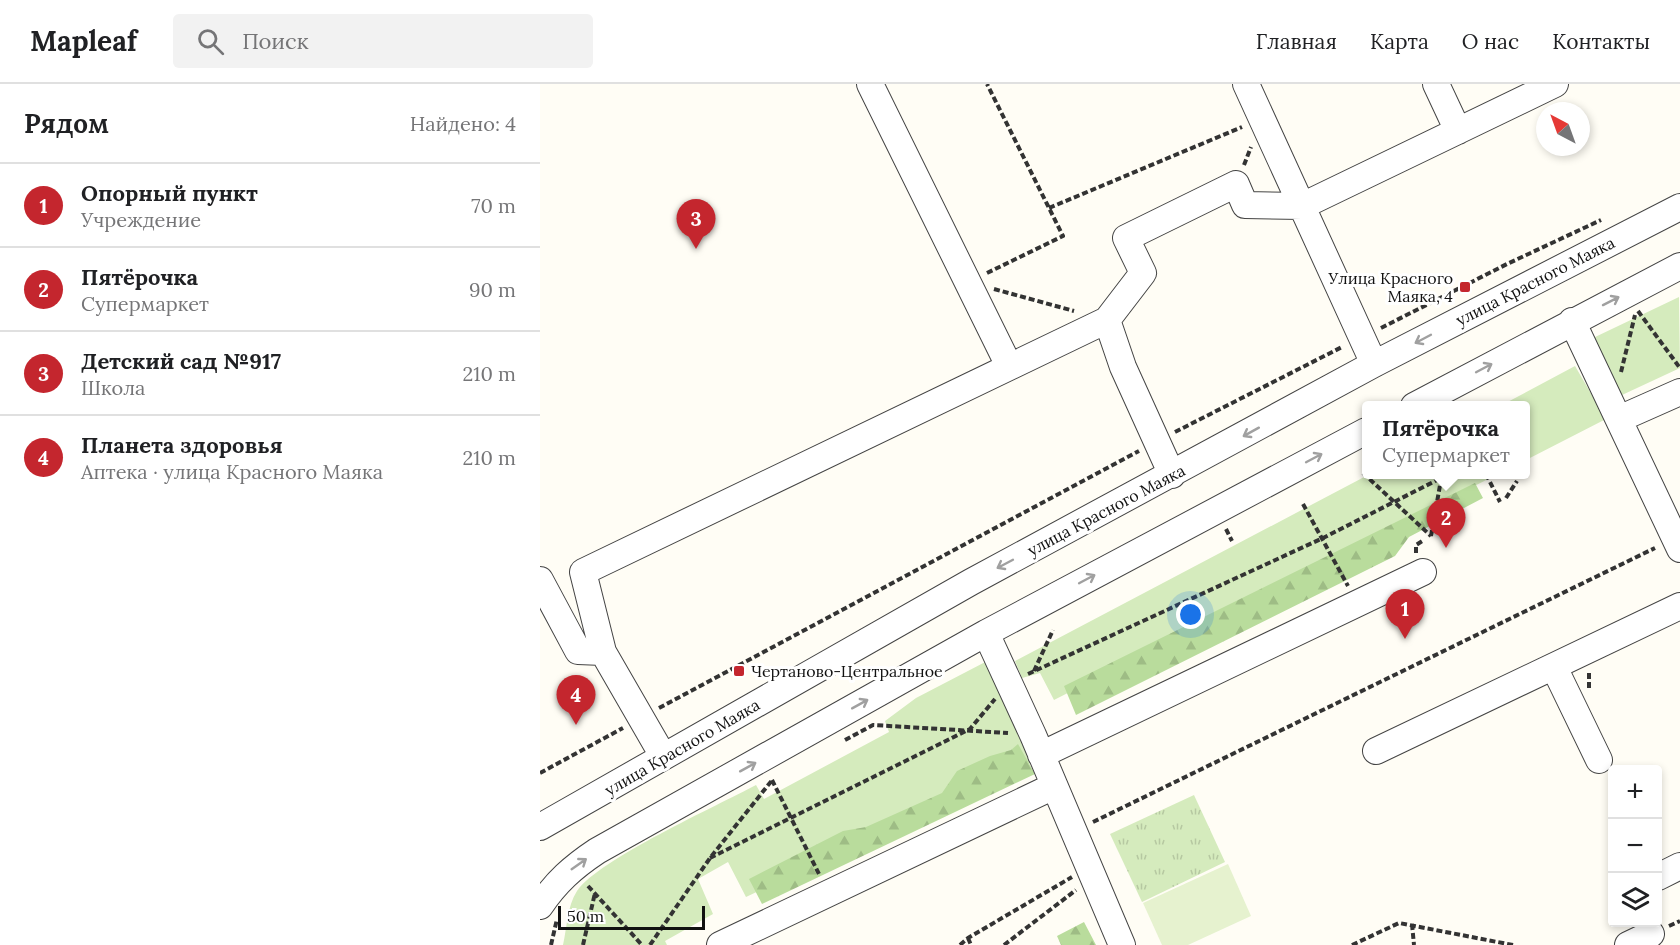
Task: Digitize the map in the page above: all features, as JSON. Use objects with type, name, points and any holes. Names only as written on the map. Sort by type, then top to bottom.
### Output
[{"type":"street","points":[[870,84],[1009,366]]},
{"type":"street","points":[[1246,84],[1374,364]]},
{"type":"street","points":[[1436,84],[1458,131]]},
{"type":"street","points":[[663,756],[603,652],[583,572],[1107,320],[1143,273],[1126,238],[1236,184],[1245,205],[1302,206],[1556,84]]},
{"type":"street","name":"улица Красного Маяка","points":[[540,827],[970,582],[1374,364],[1680,207]]},
{"type":"street","points":[[1422,401],[1680,266]]},
{"type":"street","points":[[1107,320],[1123,367],[1172,475]]},
{"type":"street","points":[[1572,321],[1678,541]]},
{"type":"street","points":[[1619,419],[1680,392]]},
{"type":"street","points":[[540,906],[553,886],[590,856],[986,633],[1362,433]]},
{"type":"street","points":[[1037,745],[1423,572]]},
{"type":"street","points":[[540,580],[578,651],[603,652]]},
{"type":"street","points":[[1376,752],[1680,606]]},
{"type":"street","points":[[986,633],[1037,745],[1122,945]]},
{"type":"street","points":[[1554,667],[1599,760]]},
{"type":"street","points":[[720,945],[1054,786]]},
{"type":"street","points":[[1662,875],[1680,866]]},
{"type":"street","points":[[1628,945],[1656,927]]},
{"type":"path","points":[[968,282],[1063,236],[987,84]]},
{"type":"path","points":[[1049,208],[1262,118]]},
{"type":"path","points":[[1236,184],[1262,118]]},
{"type":"path","points":[[968,282],[1107,320]]},
{"type":"path","points":[[1621,374],[1637,309],[1680,368]]},
{"type":"path","points":[[1370,479],[1431,536],[1440,480]]},
{"type":"path","points":[[1489,479],[1500,501]]},
{"type":"path","points":[[710,858],[970,729],[1008,682],[1323,538],[1440,480]]},
{"type":"path","points":[[1506,498],[1517,481]]},
{"type":"path","points":[[1303,504],[1356,603]]},
{"type":"path","points":[[1416,545],[1424,540]]},
{"type":"path","points":[[1074,831],[1678,541]]},
{"type":"path","points":[[1034,671],[1053,630]]},
{"type":"path","points":[[540,773],[641,718]]},
{"type":"path","points":[[873,725],[970,729],[1037,745]]},
{"type":"path","points":[[650,945],[710,858],[772,780],[823,882]]},
{"type":"path","points":[[960,945],[968,938],[1091,872]]},
{"type":"path","points":[[1004,945],[1091,872]]},
{"type":"path","points":[[581,879],[642,945]]},
{"type":"path","points":[[583,945],[595,893]]},
{"type":"path","points":[[1352,945],[1400,923],[1513,945]]},
{"type":"path","points":[[1412,924],[1413,945]]},
{"type":"path","points":[[968,938],[971,945]]},
{"type":"green space","points":[[1679,297],[1680,368],[1622,395],[1593,338]]},
{"type":"green space","points":[[1575,366],[1606,419],[1530,458],[1530,401],[1509,401]]},
{"type":"green space","points":[[1362,478],[1488,479],[1054,700],[1040,673],[1022,678],[1015,661]]},
{"type":"green space","points":[[1475,483],[1483,498],[1409,537],[1395,556],[1076,715],[1064,686]]},
{"type":"green space","points":[[991,659],[1037,760],[746,897],[728,862],[698,879],[713,914],[665,941],[667,945],[563,945],[569,910],[577,891],[589,878],[609,864],[660,834],[756,785],[764,799],[889,732],[885,721],[916,698]]},
{"type":"green space","points":[[1018,744],[1035,774],[762,904],[749,879],[843,831],[866,827],[942,793],[957,771],[990,756],[1011,750]]},
{"type":"green space","points":[[1194,795],[1225,862],[1142,902],[1110,834]]},
{"type":"green space","points":[[1228,864],[1251,916],[1188,945],[1162,945],[1143,903]]},
{"type":"green space","points":[[1084,922],[1096,945],[1061,945],[1057,936]]},
{"type":"place","name":"Детский сад №917","points":[[696,249]]},
{"type":"place","name":"Улица Красного Маяка, 4","points":[[1465,287]]},
{"type":"place","name":"Пятёрочка","points":[[1446,548]]},
{"type":"place","name":"Опорный пункт","points":[[1405,639]]},
{"type":"place","name":"Чертаново-Центральное","points":[[739,671]]},
{"type":"place","name":"Планета здоровья","points":[[576,725]]}]
